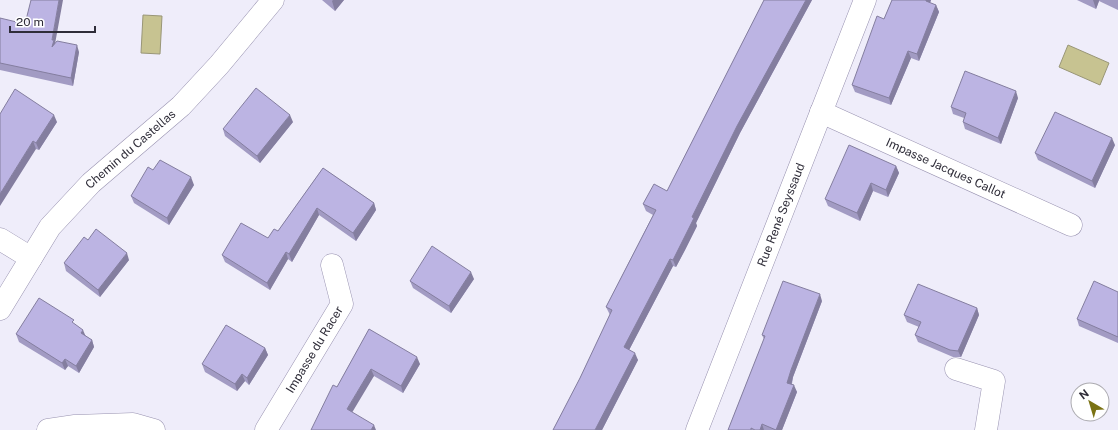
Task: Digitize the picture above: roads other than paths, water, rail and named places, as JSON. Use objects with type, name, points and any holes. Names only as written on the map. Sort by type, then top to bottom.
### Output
[{"type":"street","name":"Chemin du Castellas","points":[[0,309],[50,227],[91,183],[181,106],[219,65],[273,0]]},
{"type":"street","name":"Rue René Seyssaud","points":[[697,430],[865,0]]},
{"type":"street","name":"Impasse Jacques Callot","points":[[821,112],[1071,225]]},
{"type":"street","points":[[0,239],[31,258]]},
{"type":"street","name":"Impasse du Racer","points":[[266,430],[342,304],[332,265]]},
{"type":"street","points":[[956,369],[994,381],[986,430]]},
{"type":"street","points":[[48,430],[75,426],[134,424],[154,430]]}]
